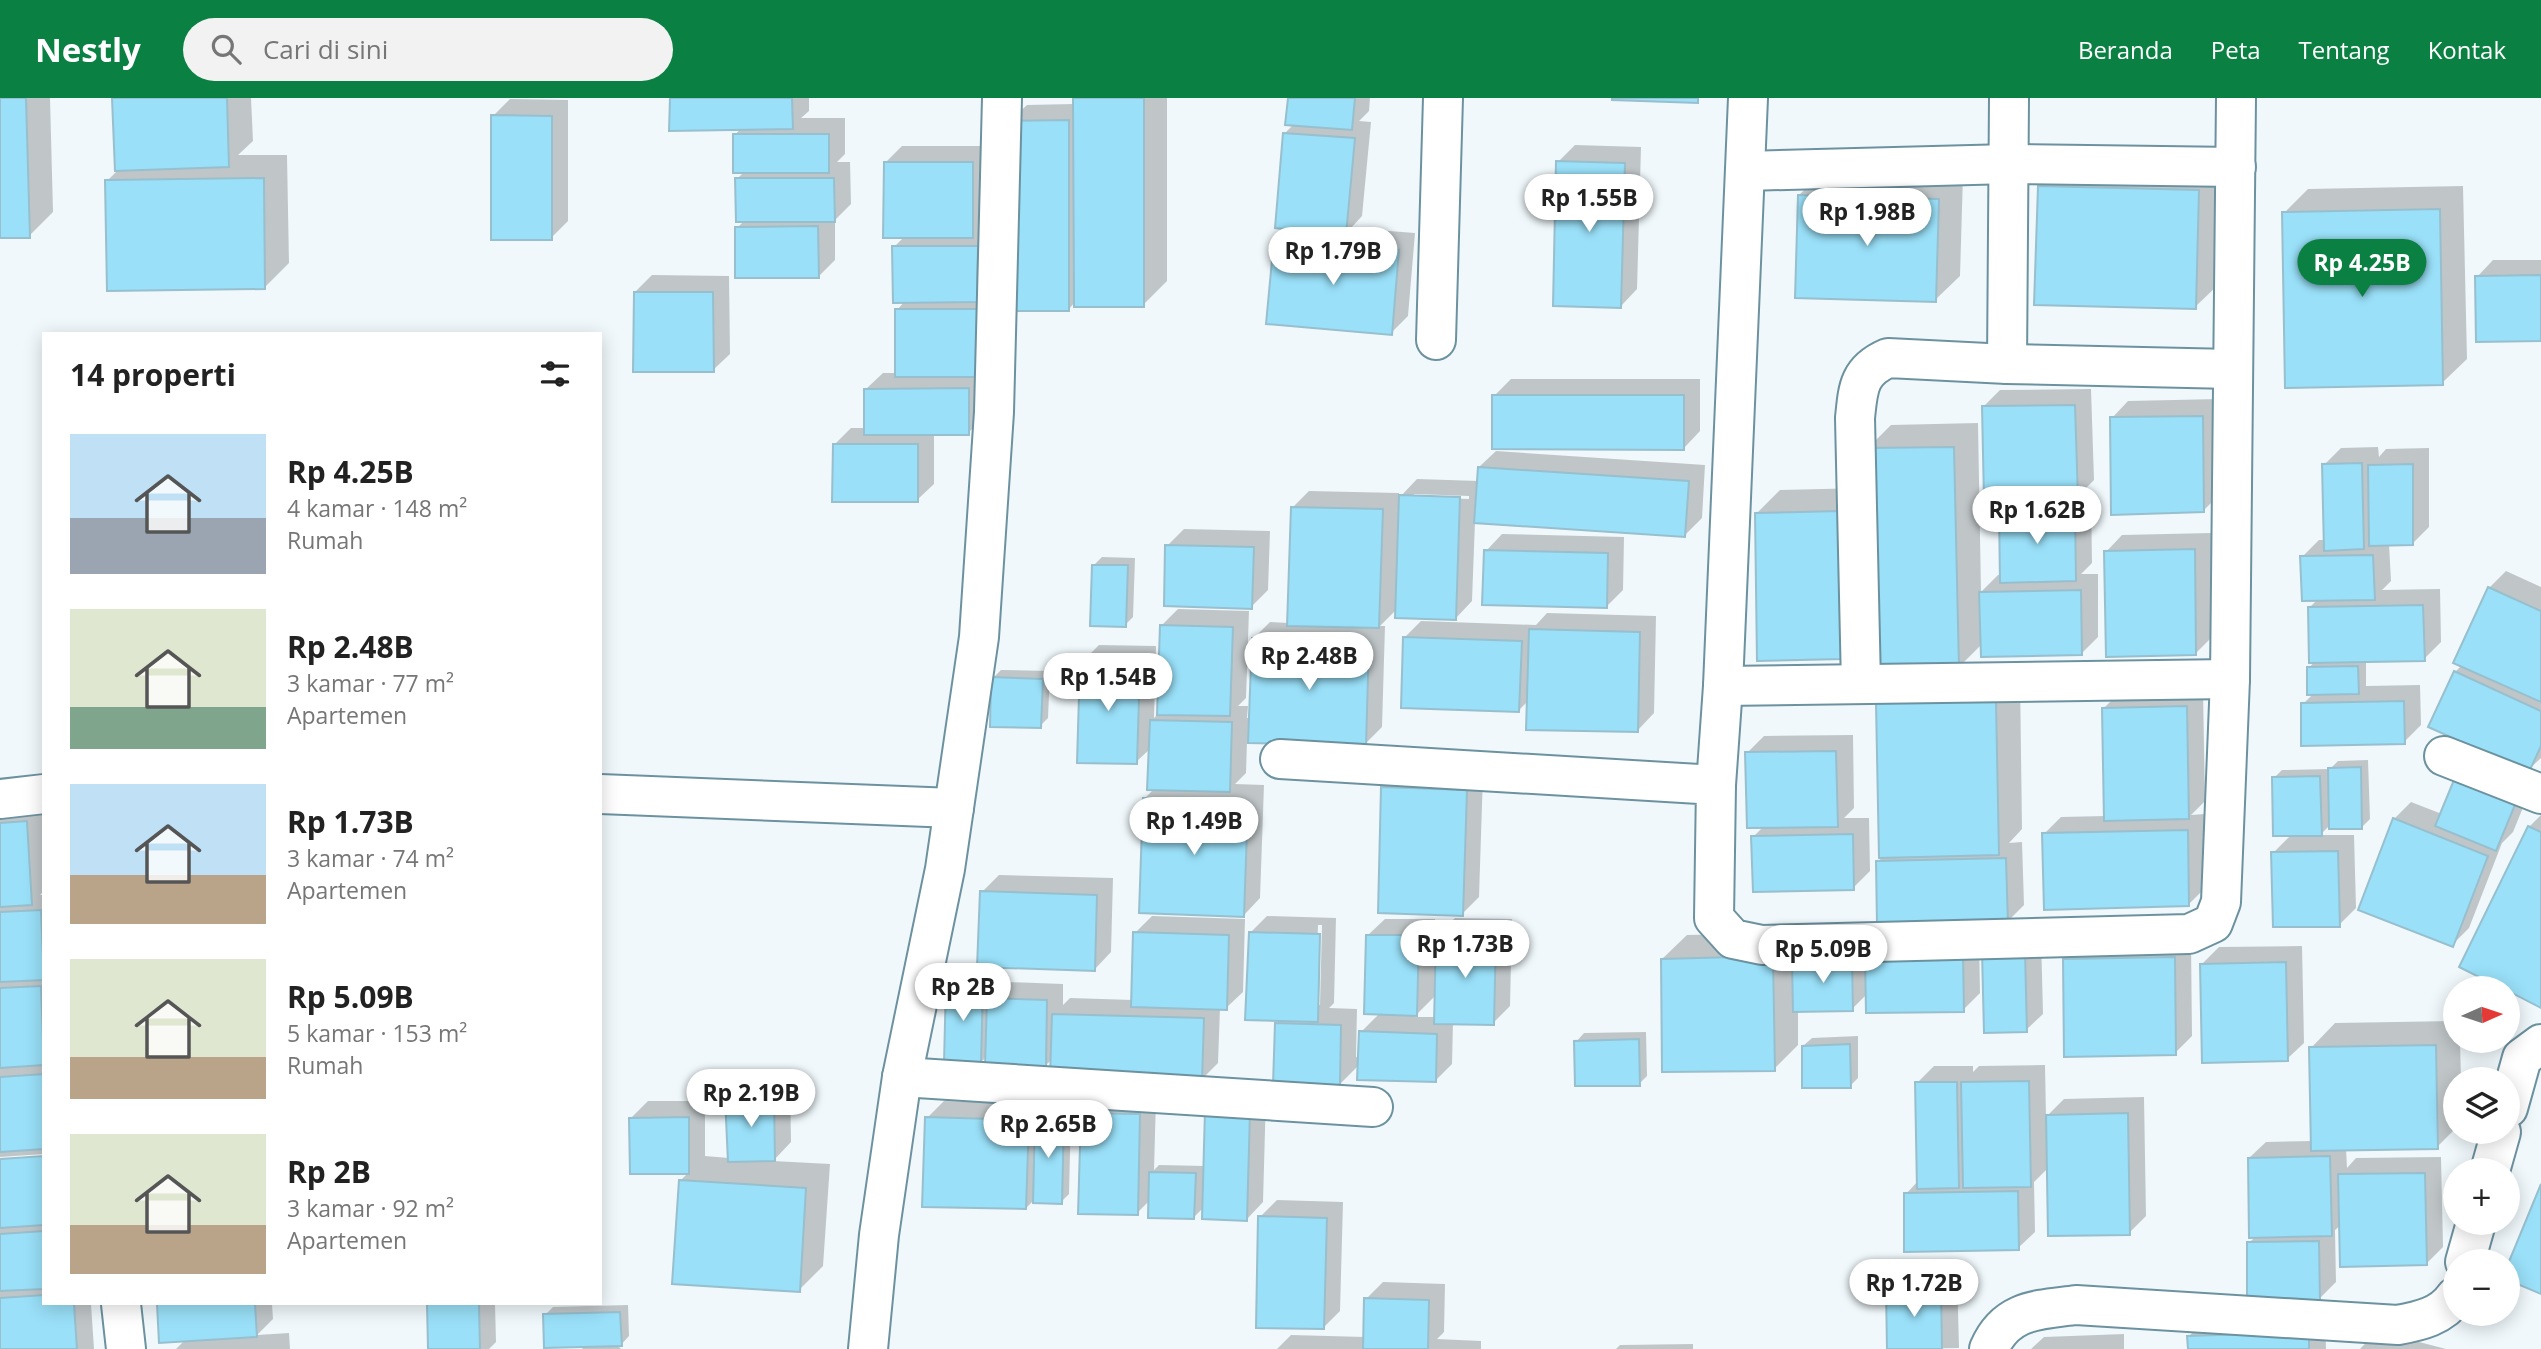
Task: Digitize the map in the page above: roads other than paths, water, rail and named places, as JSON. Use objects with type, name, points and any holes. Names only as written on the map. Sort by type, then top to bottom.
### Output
[{"type":"street","points":[[868,1349],[879,1236],[902,1077],[945,869],[979,637],[994,412],[1002,98]]},
{"type":"street","points":[[1436,340],[1443,98]]},
{"type":"street","points":[[1748,98],[1723,686],[1716,785],[1714,918],[1733,939],[1762,945],[2189,934],[2213,923],[2221,902],[2230,679],[2236,98]]},
{"type":"street","points":[[2007,364],[2009,98]]},
{"type":"street","points":[[1745,171],[2010,164],[2236,167]]},
{"type":"street","points":[[1861,684],[1856,418],[1862,377],[1877,363],[1888,358],[2007,364],[2232,369]]},
{"type":"street","points":[[1723,686],[2230,679]]},
{"type":"street","points":[[2444,756],[2541,794]]},
{"type":"street","points":[[1280,759],[1716,785]]},
{"type":"street","points":[[0,799],[42,794]]},
{"type":"street","points":[[602,794],[954,808]]},
{"type":"street","points":[[2519,1067],[2522,1058],[2541,1044]]},
{"type":"street","points":[[902,1077],[1373,1107]]},
{"type":"street","points":[[121,1305],[126,1349]]},
{"type":"street","points":[[1989,1349],[1996,1332],[2024,1312],[2076,1305],[2398,1325],[2424,1320],[2443,1309]]}]
